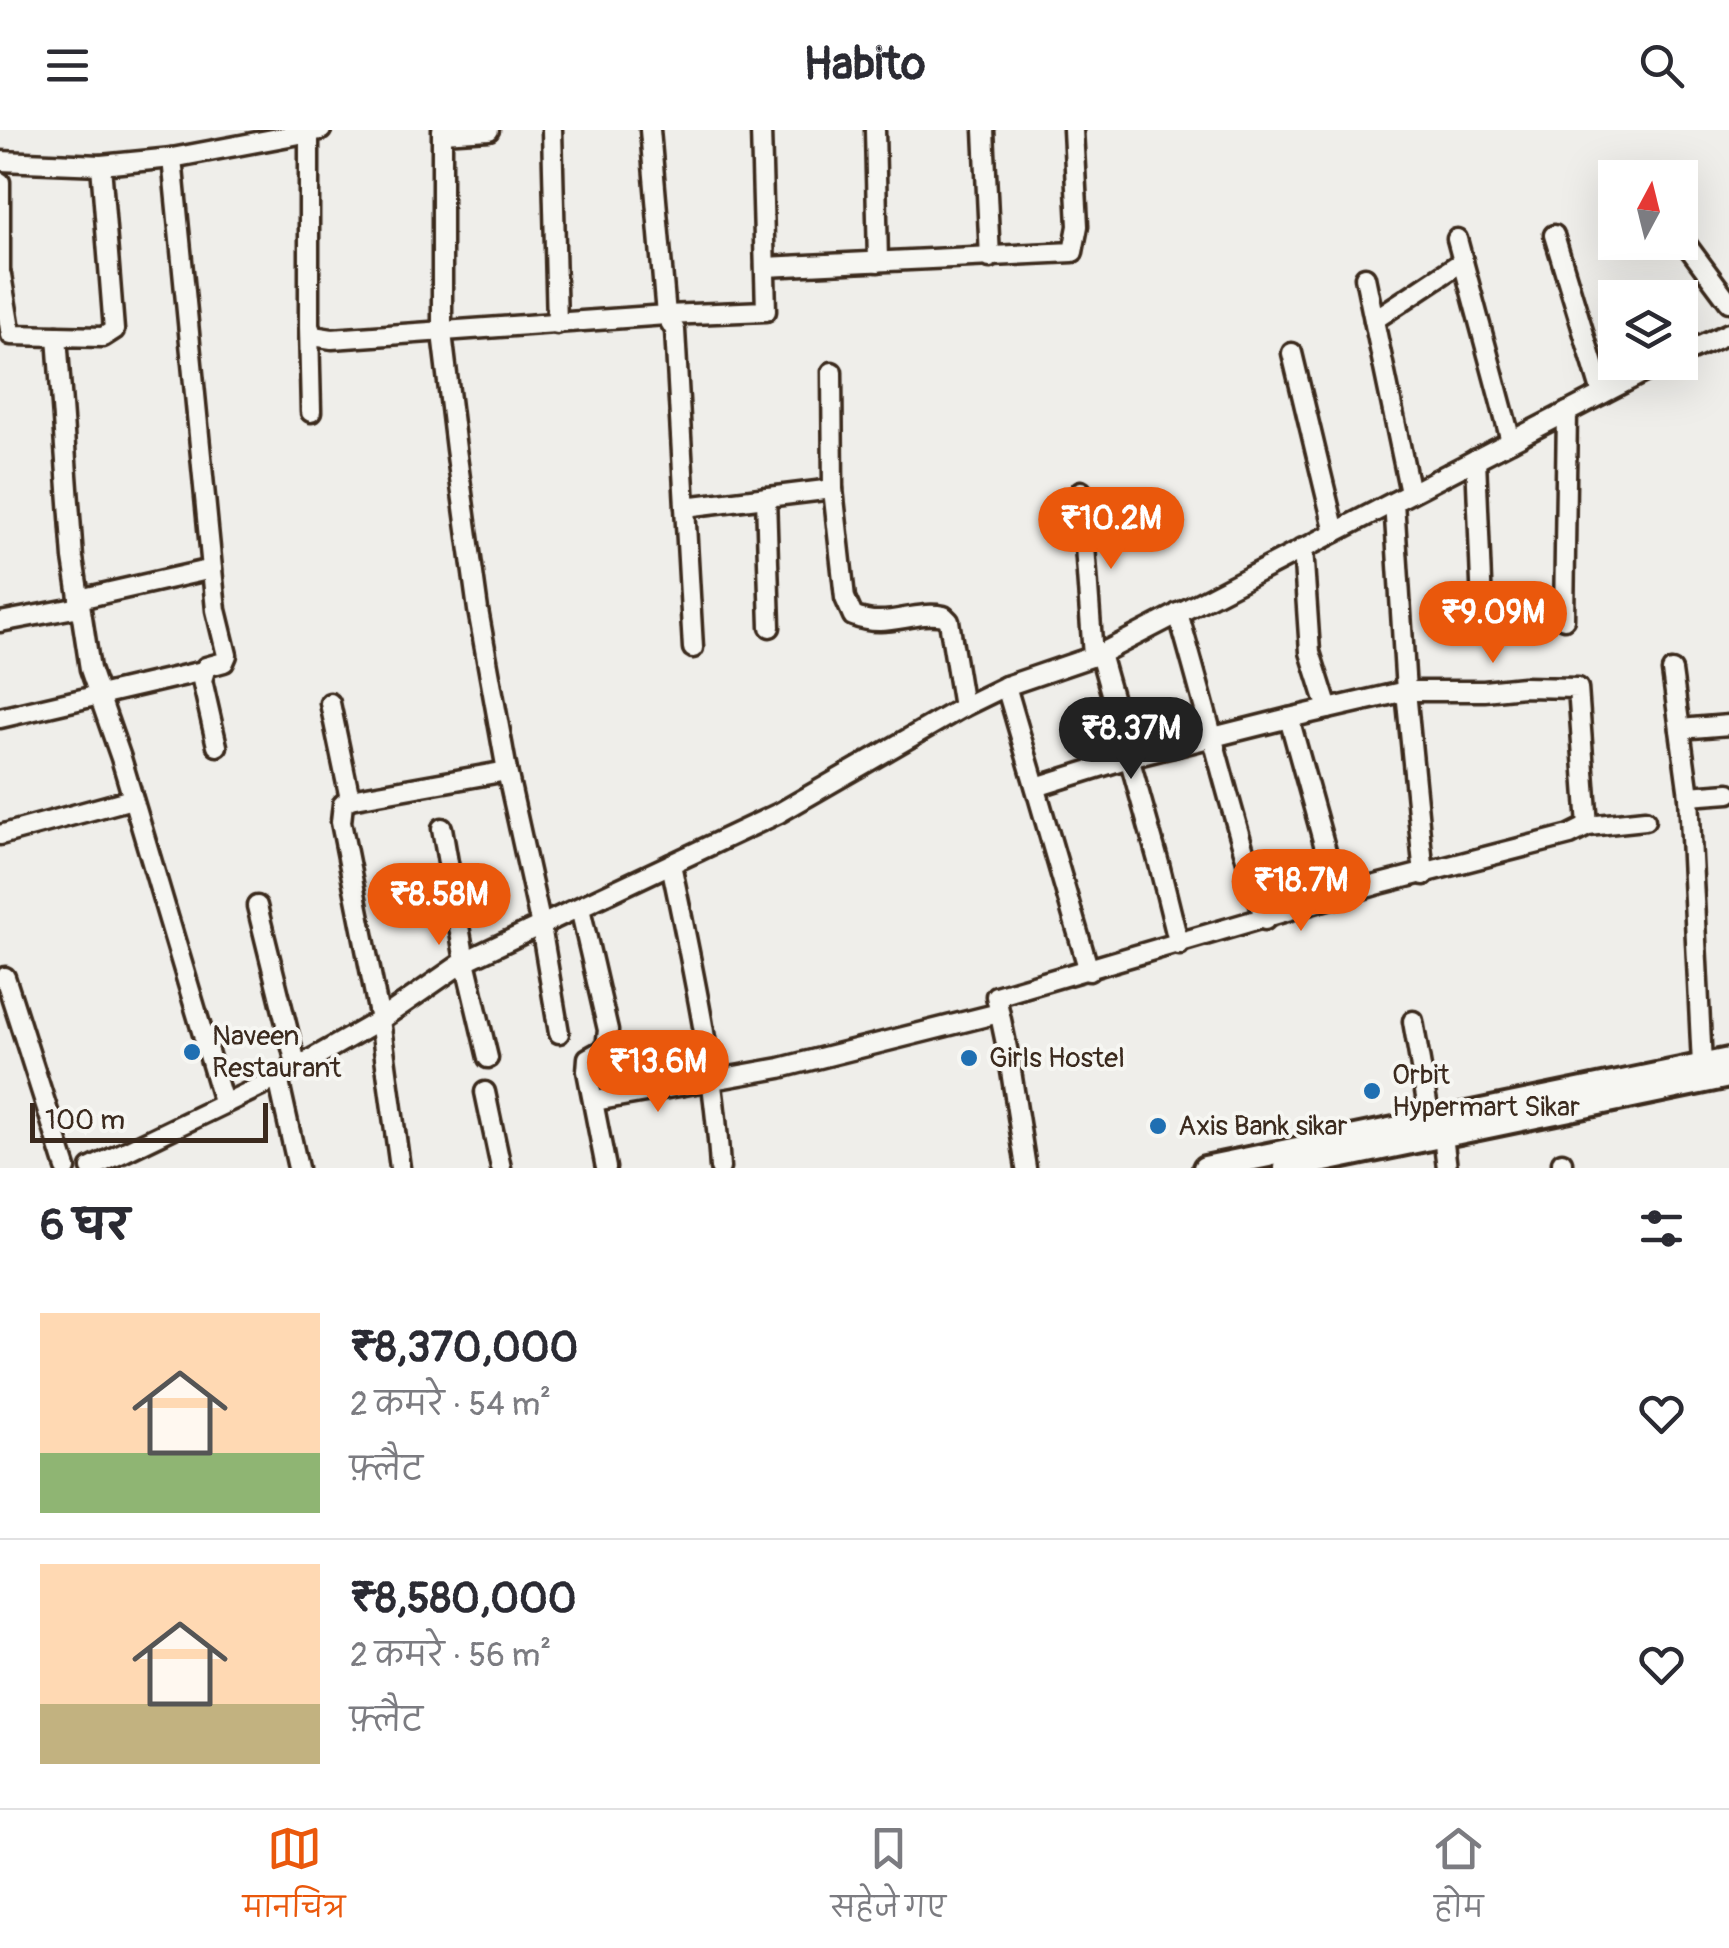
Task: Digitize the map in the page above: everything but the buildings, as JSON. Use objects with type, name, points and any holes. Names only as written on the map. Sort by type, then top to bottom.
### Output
[{"type":"main road","points":[[1286,1168],[1437,1128],[1729,1060]]},
{"type":"main road","points":[[1205,1168],[1729,1076]]},
{"type":"street","points":[[489,130],[442,131],[442,333],[478,610],[506,771],[542,926],[559,1033]]},
{"type":"street","points":[[552,130],[557,324]]},
{"type":"street","points":[[650,130],[666,316],[674,330],[694,648]]},
{"type":"street","points":[[309,326],[314,336],[332,339],[766,311],[761,130]]},
{"type":"street","points":[[874,130],[878,262]]},
{"type":"street","points":[[984,130],[990,258]]},
{"type":"street","points":[[764,267],[1073,252],[1078,226],[1073,130]]},
{"type":"street","points":[[0,161],[101,166],[172,158],[313,131],[309,326],[312,412]]},
{"type":"street","points":[[0,718],[203,671],[224,662],[227,655],[216,610],[172,158]]},
{"type":"street","points":[[0,182],[1,276],[11,335],[103,337],[114,330],[101,166]]},
{"type":"street","points":[[1554,236],[1602,394]]},
{"type":"street","points":[[1457,240],[1511,441]]},
{"type":"street","points":[[1698,260],[1729,302]]},
{"type":"street","points":[[1374,320],[1463,262]]},
{"type":"street","points":[[1365,277],[1402,497],[1406,692],[1424,874]]},
{"type":"street","points":[[1698,347],[1729,332]]},
{"type":"street","points":[[57,336],[72,558],[90,669],[223,1102]]},
{"type":"street","points":[[1292,354],[1334,532]]},
{"type":"street","points":[[832,372],[833,489],[845,598],[853,616],[876,623],[934,614],[944,616],[949,621],[962,706]]},
{"type":"street","points":[[91,1168],[297,1068],[380,1020],[465,962],[778,814],[962,706],[1006,686],[1096,655],[1629,380]]},
{"type":"street","points":[[1564,620],[1567,412]]},
{"type":"street","points":[[1476,460],[1484,632]]},
{"type":"street","points":[[685,507],[833,489]]},
{"type":"street","points":[[1081,491],[1096,655],[1179,945]]},
{"type":"street","points":[[766,497],[770,628]]},
{"type":"street","points":[[1303,548],[1310,652],[1328,709]]},
{"type":"street","points":[[0,622],[212,569]]},
{"type":"street","points":[[1178,613],[1214,736],[1234,826],[1264,920]]},
{"type":"street","points":[[203,671],[217,746]]},
{"type":"street","points":[[1672,671],[1690,796],[1702,1065]]},
{"type":"street","points":[[1006,686],[1089,972]]},
{"type":"street","points":[[1036,787],[1128,758],[1406,692],[1484,692],[1522,686],[1578,688],[1588,826]]},
{"type":"street","points":[[330,703],[350,799]]},
{"type":"street","points":[[1289,718],[1339,898]]},
{"type":"street","points":[[1680,728],[1729,725]]},
{"type":"street","points":[[400,1168],[380,1020],[341,822],[343,804],[350,799],[506,771]]},
{"type":"street","points":[[1690,796],[1729,794]]},
{"type":"street","points":[[0,834],[132,799]]},
{"type":"street","points":[[1026,1168],[996,996],[1570,836],[1588,826],[1645,820]]},
{"type":"street","points":[[442,828],[465,962],[488,1058]]},
{"type":"street","points":[[671,864],[706,1031],[720,1168]]},
{"type":"street","points":[[256,906],[297,1068]]},
{"type":"street","points":[[580,908],[608,1030],[606,1048],[588,1058],[587,1070],[606,1168]]},
{"type":"street","points":[[2,973],[66,1168]]},
{"type":"street","points":[[594,1101],[713,1081],[999,1013]]},
{"type":"street","points":[[1413,1021],[1447,1168]]},
{"type":"street","points":[[278,1078],[298,1168]]},
{"type":"street","points":[[485,1092],[502,1168]]},
{"type":"place","name":"Naveen Restaurant","points":[[192,1052]]},
{"type":"place","name":"Girls Hostel","points":[[969,1058]]},
{"type":"place","name":"Orbit Hypermart Sikar","points":[[1372,1091]]},
{"type":"place","name":"Axis Bank sikar","points":[[1158,1126]]}]
